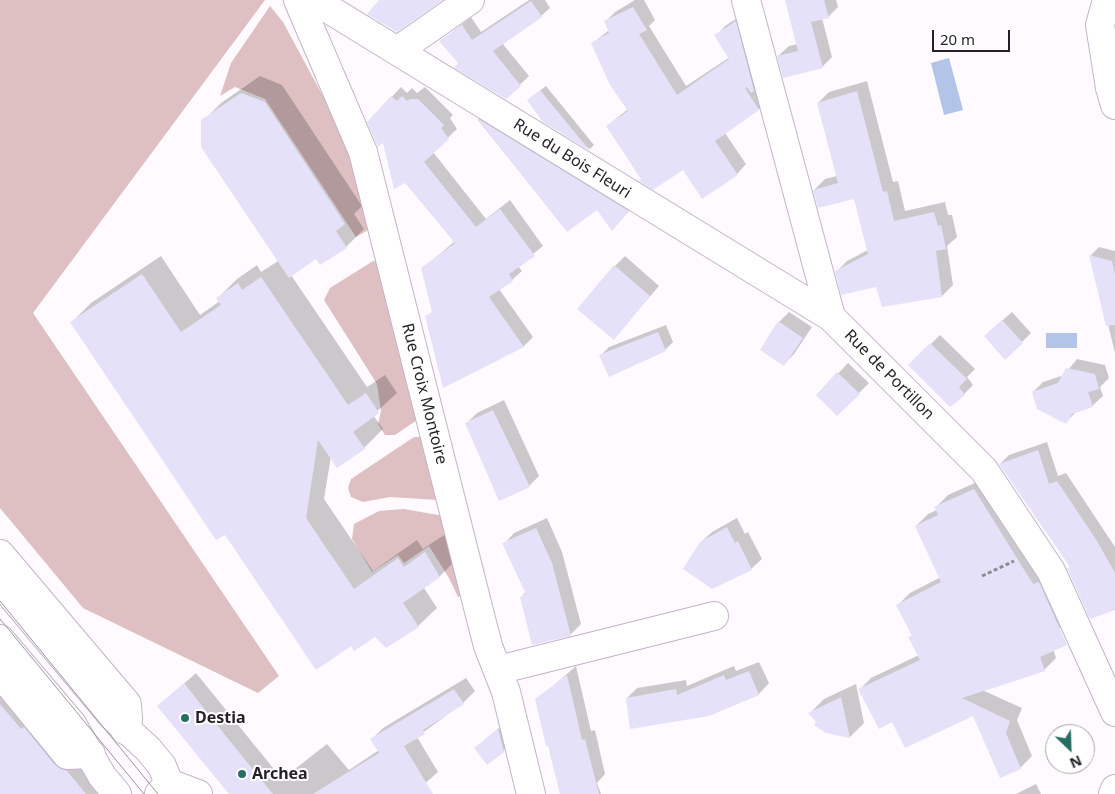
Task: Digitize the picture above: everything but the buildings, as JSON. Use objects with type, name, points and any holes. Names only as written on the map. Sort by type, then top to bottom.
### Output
[{"type":"street","name":"Rue Croix Montoire","points":[[298,0],[363,152],[479,611],[506,692],[531,794]]},
{"type":"street","name":"Rue du Bois Fleuri","points":[[314,0],[830,317]]},
{"type":"street","points":[[397,51],[470,0]]},
{"type":"street","name":"Rue de Portillon","points":[[746,0],[830,317],[984,470],[1051,571],[1115,712]]},
{"type":"street","points":[[1107,0],[1100,25],[1110,88],[1115,105]]},
{"type":"street","points":[[0,554],[127,704],[128,720],[125,730]]},
{"type":"street","points":[[0,582],[125,730],[148,749],[162,766],[169,790],[198,794]]},
{"type":"street","points":[[498,670],[714,616]]},
{"type":"street","points":[[0,639],[72,724],[102,776],[117,794]]},
{"type":"street","points":[[0,673],[67,755],[91,754]]},
{"type":"street","points":[[1113,794],[1115,789]]},
{"type":"path","points":[[982,576],[1037,550]]},
{"type":"shaded area","points":[[0,0],[265,0],[33,313],[279,676],[258,693],[83,608],[0,508]]},
{"type":"shaded area","points":[[270,6],[283,22],[337,122],[352,160],[370,229],[356,237],[265,99],[235,87],[220,96],[231,63]]},
{"type":"shaded area","points":[[373,261],[378,262],[417,420],[395,435],[385,435],[378,424],[381,411],[377,384],[324,300],[330,288]]},
{"type":"shaded area","points":[[414,437],[421,437],[438,500],[390,497],[363,502],[351,497],[348,488],[351,479]]},
{"type":"shaded area","points":[[404,509],[444,516],[462,596],[458,597],[449,578],[429,546],[404,563],[398,555],[372,572],[352,539],[354,524],[379,511]]},
{"type":"water","points":[[949,58],[963,110],[944,115],[931,63]]},
{"type":"water","points":[[1046,333],[1077,333],[1077,348],[1046,348]]},
{"type":"tram line","points":[[0,601],[158,794]]},
{"type":"tram line","points":[[0,619],[144,794]]},
{"type":"place","name":"Destia","points":[[185,718]]},
{"type":"place","name":"Archea","points":[[242,774]]}]
